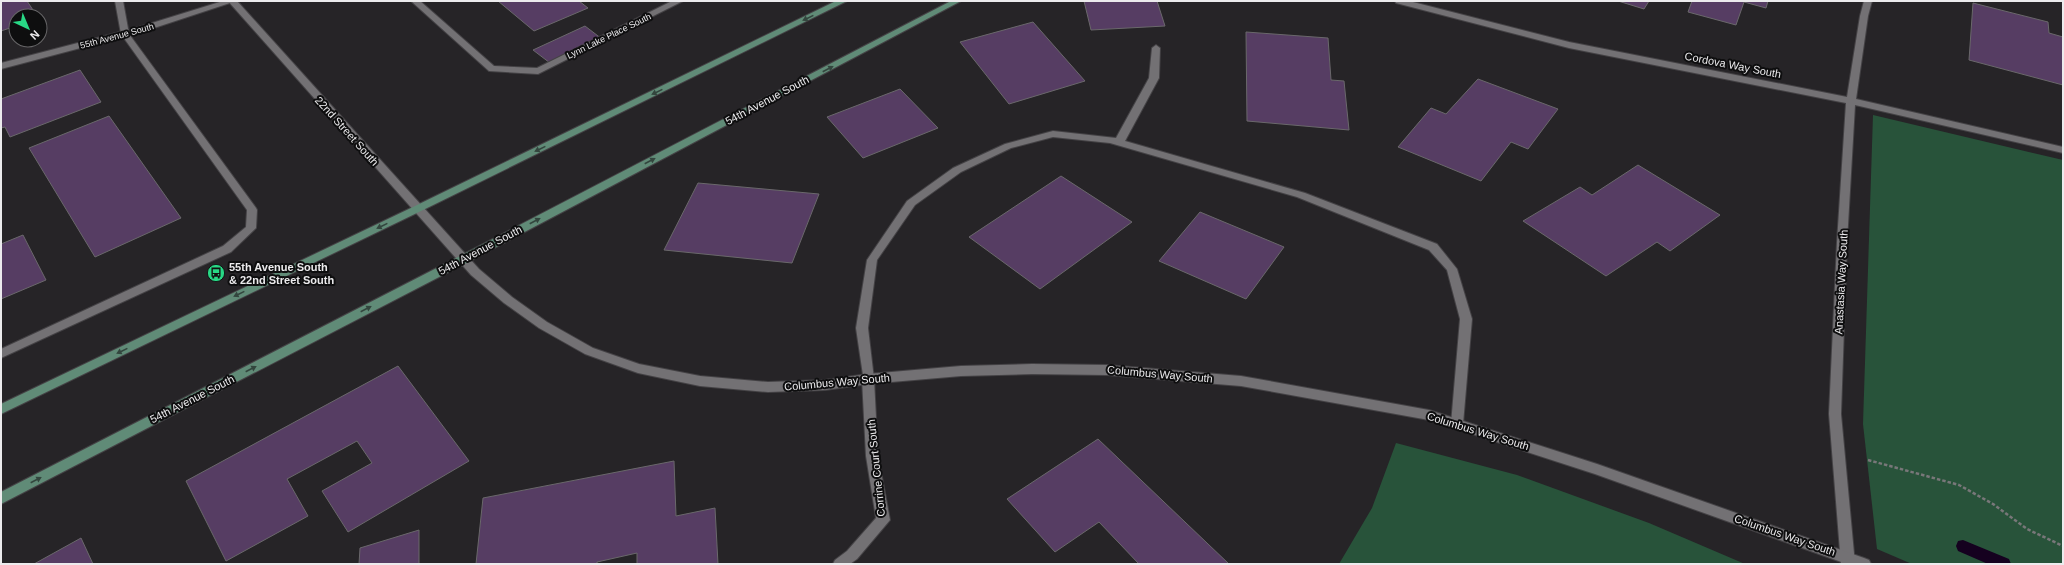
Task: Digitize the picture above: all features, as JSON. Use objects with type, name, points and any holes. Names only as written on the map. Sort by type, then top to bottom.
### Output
[{"type":"main road","points":[[1,409],[417,209],[843,1]]},
{"type":"main road","name":"54th Avenue South","points":[[1,498],[464,259],[957,1]]},
{"type":"street","points":[[1,354],[227,249],[251,228],[252,210],[125,34],[119,1]]},
{"type":"street","name":"55th Avenue South","points":[[1,66],[125,34],[232,1]]},
{"type":"street","name":"22nd Street South","points":[[232,1],[417,209],[464,259]]},
{"type":"street","name":"Lynn Lake Place South","points":[[415,1],[492,69],[538,71],[679,1]]},
{"type":"street","name":"Cordova Way South","points":[[1399,1],[1570,44],[1852,101],[2063,150]]},
{"type":"street","name":"Anastasia Way South","points":[[1848,561],[1835,414],[1842,242],[1852,101],[1864,16],[1868,1]]},
{"type":"street","points":[[1119,142],[1154,78],[1156,48]]},
{"type":"street","points":[[868,379],[862,328],[872,260],[911,204],[957,170],[1008,146],[1053,134],[1119,142],[1301,194],[1433,247],[1452,269],[1466,319],[1457,424]]},
{"type":"street","name":"Columbus Way South","points":[[464,259],[475,272],[508,300],[543,325],[589,351],[638,368],[700,381],[768,387],[825,385],[868,379],[961,371],[1107,370],[1241,381],[1429,415],[1597,469],[1848,561],[1864,564]]},
{"type":"street","name":"Corrine Court South","points":[[840,564],[852,555],[883,520],[872,456],[868,379]]},
{"type":"path","points":[[1867,460],[1959,485],[1993,504],[2027,529],[2063,546]]},
{"type":"green space","points":[[1873,115],[2063,160],[2063,564],[1912,564],[1877,549],[1863,424]]},
{"type":"green space","points":[[1396,443],[1517,475],[1649,523],[1745,564],[1339,564],[1372,508]]},
{"type":"building","points":[[1,1],[27,1],[32,8],[8,8],[8,29],[1,31]]},
{"type":"building","points":[[498,1],[579,1],[588,8],[534,31]]},
{"type":"building","points":[[1084,1],[1157,1],[1165,26],[1091,30]]},
{"type":"building","points":[[1618,1],[1649,1],[1644,9]]},
{"type":"building","points":[[1692,1],[1768,1],[1766,8],[1744,2],[1736,25],[1688,12]]},
{"type":"building","points":[[1973,3],[2048,22],[2049,33],[2063,37],[2063,85],[1969,60]]},
{"type":"building","points":[[1033,22],[1085,81],[1009,104],[960,42]]},
{"type":"building","points":[[585,26],[602,39],[550,63],[533,50]]},
{"type":"building","points":[[1246,32],[1328,38],[1331,80],[1344,81],[1349,130],[1247,121]]},
{"type":"building","points":[[80,70],[101,102],[10,137],[5,127],[1,128],[1,99]]},
{"type":"building","points":[[1478,79],[1558,109],[1528,149],[1511,142],[1481,181],[1398,147],[1431,108],[1446,114]]},
{"type":"building","points":[[900,89],[938,128],[863,158],[827,117]]},
{"type":"building","points":[[109,116],[181,218],[95,257],[29,148]]},
{"type":"building","points":[[1638,165],[1720,215],[1670,251],[1657,242],[1606,276],[1523,221],[1580,187],[1592,195]]},
{"type":"building","points":[[1061,176],[1132,222],[1040,289],[969,237]]},
{"type":"building","points":[[698,183],[819,194],[792,263],[664,250]]},
{"type":"building","points":[[1200,212],[1284,247],[1246,299],[1159,261]]},
{"type":"building","points":[[23,235],[46,280],[1,299],[1,244]]},
{"type":"building","points":[[398,366],[469,461],[348,532],[322,491],[372,463],[357,441],[287,479],[308,516],[226,561],[186,481]]},
{"type":"building","points":[[1098,439],[1229,564],[1139,564],[1099,522],[1055,552],[1007,499]]},
{"type":"building","points":[[674,461],[676,516],[715,508],[718,564],[637,564],[637,553],[597,562],[597,564],[476,564],[483,498]]},
{"type":"building","points":[[419,530],[419,564],[359,564],[360,548]]},
{"type":"building","points":[[81,538],[93,564],[34,564]]},
{"type":"waterway","points":[[1963,546],[2004,564]]},
{"type":"place","name":"55th Avenue South & 22nd Street South","points":[[216,273]]}]
